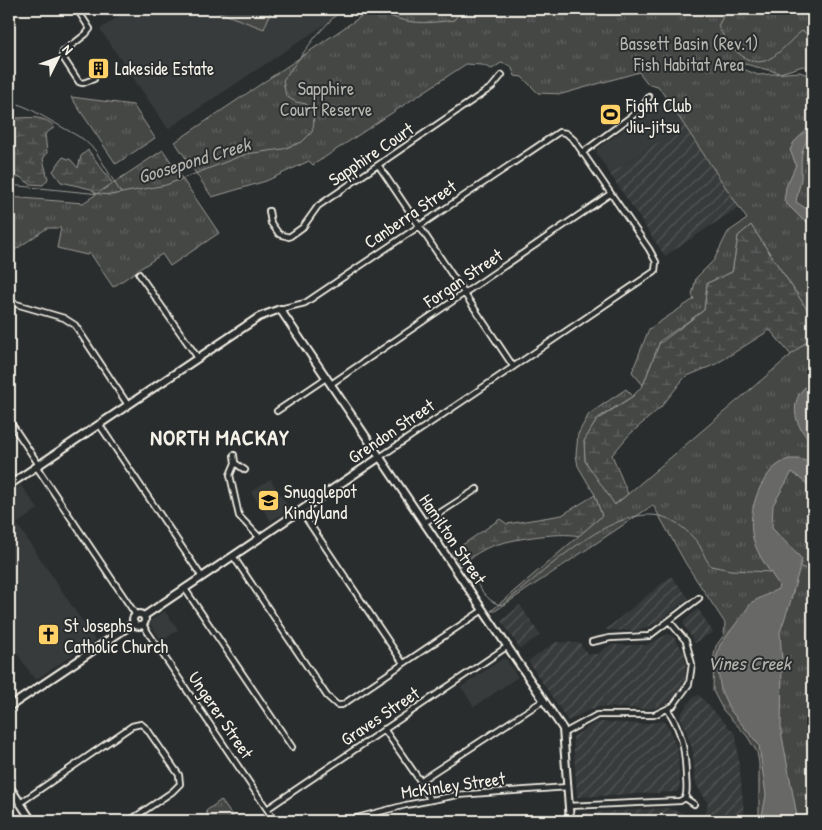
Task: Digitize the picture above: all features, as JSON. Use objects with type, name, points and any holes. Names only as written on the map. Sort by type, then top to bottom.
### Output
[{"type":"street","points":[[77,9],[90,29],[63,52],[62,56],[79,82],[83,83],[94,79]]},
{"type":"street","name":"Sapphire Court","points":[[268,211],[271,223],[279,234],[288,237],[303,226],[318,206],[492,87],[502,75]]},
{"type":"street","points":[[610,194],[582,153],[640,110],[649,97]]},
{"type":"street","name":"Canberra Street","points":[[280,309],[305,303],[559,132],[566,132],[582,153]]},
{"type":"street","points":[[378,166],[513,366]]},
{"type":"street","name":"Grendon Street","points":[[144,616],[654,271],[656,262],[649,249],[610,194]]},
{"type":"street","name":"Forgan Street","points":[[331,384],[610,194]]},
{"type":"street","points":[[140,274],[198,358]]},
{"type":"street","points":[[9,302],[64,318],[75,325],[128,405]]},
{"type":"street","points":[[9,485],[258,317],[280,309]]},
{"type":"street","name":"Hamilton Street","points":[[280,309],[508,646],[564,733],[570,821]]},
{"type":"street","points":[[277,411],[326,378]]},
{"type":"street","points":[[9,420],[136,615],[134,623],[9,707]]},
{"type":"street","points":[[99,424],[202,577]]},
{"type":"street","points":[[234,455],[235,463],[230,475],[239,516],[260,538]]},
{"type":"street","points":[[235,463],[246,470]]},
{"type":"street","points":[[424,523],[477,489]]},
{"type":"street","points":[[301,511],[403,664]]},
{"type":"street","points":[[234,556],[327,696],[337,705],[342,705],[483,610]]},
{"type":"street","points":[[185,589],[292,747]]},
{"type":"street","points":[[592,642],[610,638],[649,636],[670,622],[698,598]]},
{"type":"street","points":[[134,623],[139,626],[143,625],[146,620],[144,616],[136,615]]},
{"type":"street","points":[[564,733],[597,715],[645,716],[668,710],[685,692],[692,675],[692,664],[686,641],[670,622]]},
{"type":"street","name":"Ungerer Street","points":[[143,625],[275,821]]},
{"type":"street","name":"Graves Street","points":[[267,809],[508,646]]},
{"type":"street","points":[[420,781],[544,700]]},
{"type":"street","points":[[668,710],[679,728],[684,744],[687,786],[685,798]]},
{"type":"street","points":[[20,803],[132,726],[141,724],[147,728],[179,775],[180,784],[172,792],[129,821]]},
{"type":"street","points":[[384,730],[420,781],[430,800]]},
{"type":"street","points":[[9,786],[32,821]]},
{"type":"street","name":"McKinley Street","points":[[344,821],[430,800],[480,792],[568,786]]},
{"type":"street","points":[[685,798],[694,804]]},
{"type":"street","points":[[569,806],[680,800],[685,798]]},
{"type":"shaded area","points":[[130,9],[348,9],[168,129],[100,29]]},
{"type":"shaded area","points":[[667,100],[684,125],[610,174],[597,154],[596,149]]},
{"type":"shaded area","points":[[684,125],[739,207],[665,256],[610,174]]},
{"type":"shaded area","points":[[270,479],[290,509],[271,521],[251,492]]},
{"type":"shaded area","points":[[21,485],[38,509],[17,524],[95,640],[35,680],[9,641],[9,493]]},
{"type":"shaded area","points":[[671,576],[689,598],[657,623],[638,631],[605,630]]},
{"type":"shaded area","points":[[520,605],[540,635],[520,649],[501,621]]},
{"type":"shaded area","points":[[698,609],[713,632],[695,643],[683,624]]},
{"type":"shaded area","points":[[165,611],[178,630],[162,641],[150,624],[151,620]]},
{"type":"shaded area","points":[[668,634],[672,635],[684,652],[685,678],[680,690],[672,699],[665,704],[650,709],[599,707],[568,721],[528,661],[556,642],[581,643],[581,646],[588,654],[597,654],[610,645],[646,645]]},
{"type":"shaded area","points":[[502,659],[506,659],[518,677],[474,707],[461,687]]},
{"type":"shaded area","points":[[699,695],[736,735],[745,821],[578,821],[578,814],[581,813],[666,808],[681,812],[693,819],[705,815],[708,803],[696,784],[692,748],[680,715],[692,698]]},
{"type":"shaded area","points":[[663,721],[669,727],[678,751],[680,787],[677,792],[577,797],[573,737],[593,724],[601,722],[642,724]]},
{"type":"green space","points":[[217,9],[272,9],[264,29],[216,11]]},
{"type":"green space","points":[[372,9],[813,9],[813,70],[803,66],[780,73],[745,64],[737,69],[743,69],[758,75],[800,72],[813,77],[813,318],[751,225],[738,236],[732,272],[707,283],[704,310],[660,341],[643,385],[632,372],[649,329],[694,299],[692,295],[696,278],[714,260],[728,232],[747,219],[658,86],[648,84],[639,72],[562,94],[538,93],[522,77],[515,76],[511,66],[501,63],[492,69],[482,65],[466,64],[313,165],[309,161],[266,181],[212,197],[175,142]]},
{"type":"green space","points":[[71,97],[133,105],[155,138],[116,164]]},
{"type":"green space","points":[[9,118],[39,118],[55,127],[45,134],[47,153],[43,159],[48,179],[43,185],[30,184],[20,177],[9,180]]},
{"type":"green space","points":[[88,150],[114,185],[99,196],[91,189],[61,182],[53,171],[63,157],[71,160],[78,168],[81,156]]},
{"type":"green space","points":[[163,150],[219,233],[170,266],[162,254],[113,287],[90,253],[87,255],[57,248],[61,228],[47,228],[9,254],[9,197],[83,203]]},
{"type":"green space","points":[[751,225],[813,318],[813,336],[791,355],[770,330],[716,364],[685,377],[661,407],[629,435],[612,455],[628,494],[614,505],[585,461],[584,440],[597,420],[633,396],[643,385],[659,344],[704,310],[707,283],[732,272],[738,236]]},
{"type":"green space","points":[[813,336],[813,821],[759,821],[759,763],[757,752],[747,736],[723,710],[713,691],[714,655],[716,646],[724,635],[725,623],[686,564],[653,505],[495,611],[491,611],[602,516],[595,495],[578,466],[576,455],[578,434],[589,414],[626,389],[633,396],[598,418],[584,441],[585,461],[615,505]]},
{"type":"green space","points":[[595,495],[602,516],[579,536],[545,536],[502,543],[480,552],[460,566],[452,552],[500,519],[507,524],[562,515]]},
{"type":"green space","points":[[221,800],[236,821],[210,821],[206,811]]},
{"type":"water","points":[[813,124],[813,136],[808,140],[803,149],[801,179],[796,202],[813,213],[813,223],[803,220],[784,201],[786,187],[796,165],[790,150],[794,142]]},
{"type":"water","points":[[813,381],[813,443],[800,428],[795,411],[799,395]]},
{"type":"water","name":"Vines Creek","points":[[789,459],[800,459],[813,464],[813,489],[792,472],[773,505],[772,528],[802,559],[780,632],[782,662],[781,731],[798,821],[761,821],[766,795],[759,745],[730,710],[721,691],[716,658],[720,645],[752,602],[778,589],[779,585],[757,550],[751,527],[752,515],[758,491],[764,480],[779,464]]},
{"type":"waterway","name":"Goosepond Creek","points":[[9,185],[110,195],[166,185],[246,154],[283,149],[302,142],[312,132],[314,122],[311,109],[306,104],[296,102],[286,96],[283,80],[316,36],[341,9]]},
{"type":"waterway","name":"Goosepond Creek","points":[[377,9],[396,18],[414,22],[454,20],[462,9]]},
{"type":"waterway","name":"Goosepond Creek","points":[[727,9],[718,26],[726,40],[745,58],[761,62],[769,59],[802,31],[811,40],[813,62]]},
{"type":"waterway","points":[[9,100],[30,109],[83,139],[95,150],[121,193]]},
{"type":"waterway","points":[[466,566],[490,600],[502,605],[584,541],[608,527],[631,517],[654,515],[675,522],[692,536],[711,566],[730,570],[771,572]]},
{"type":"waterway","name":"Vines Creek","points":[[800,567],[807,569],[813,575]]},
{"type":"place","name":"Lakeside Estate","points":[[99,68]]},
{"type":"place","name":"Fight Club Jiu-jitsu","points":[[610,115]]},
{"type":"place","name":"Snugglepot Kindyland","points":[[268,501]]},
{"type":"place","name":"St Josephs Catholic Church","points":[[48,635]]},
{"type":"district","name":"NORTH MACKAY","points":[[220,437]]},
{"type":"park label","name":"Bassett Basin (Rev.1) Fish Habitat Area","points":[[689,53]]},
{"type":"park label","name":"Sapphire Court Reserve","points":[[326,98]]}]
